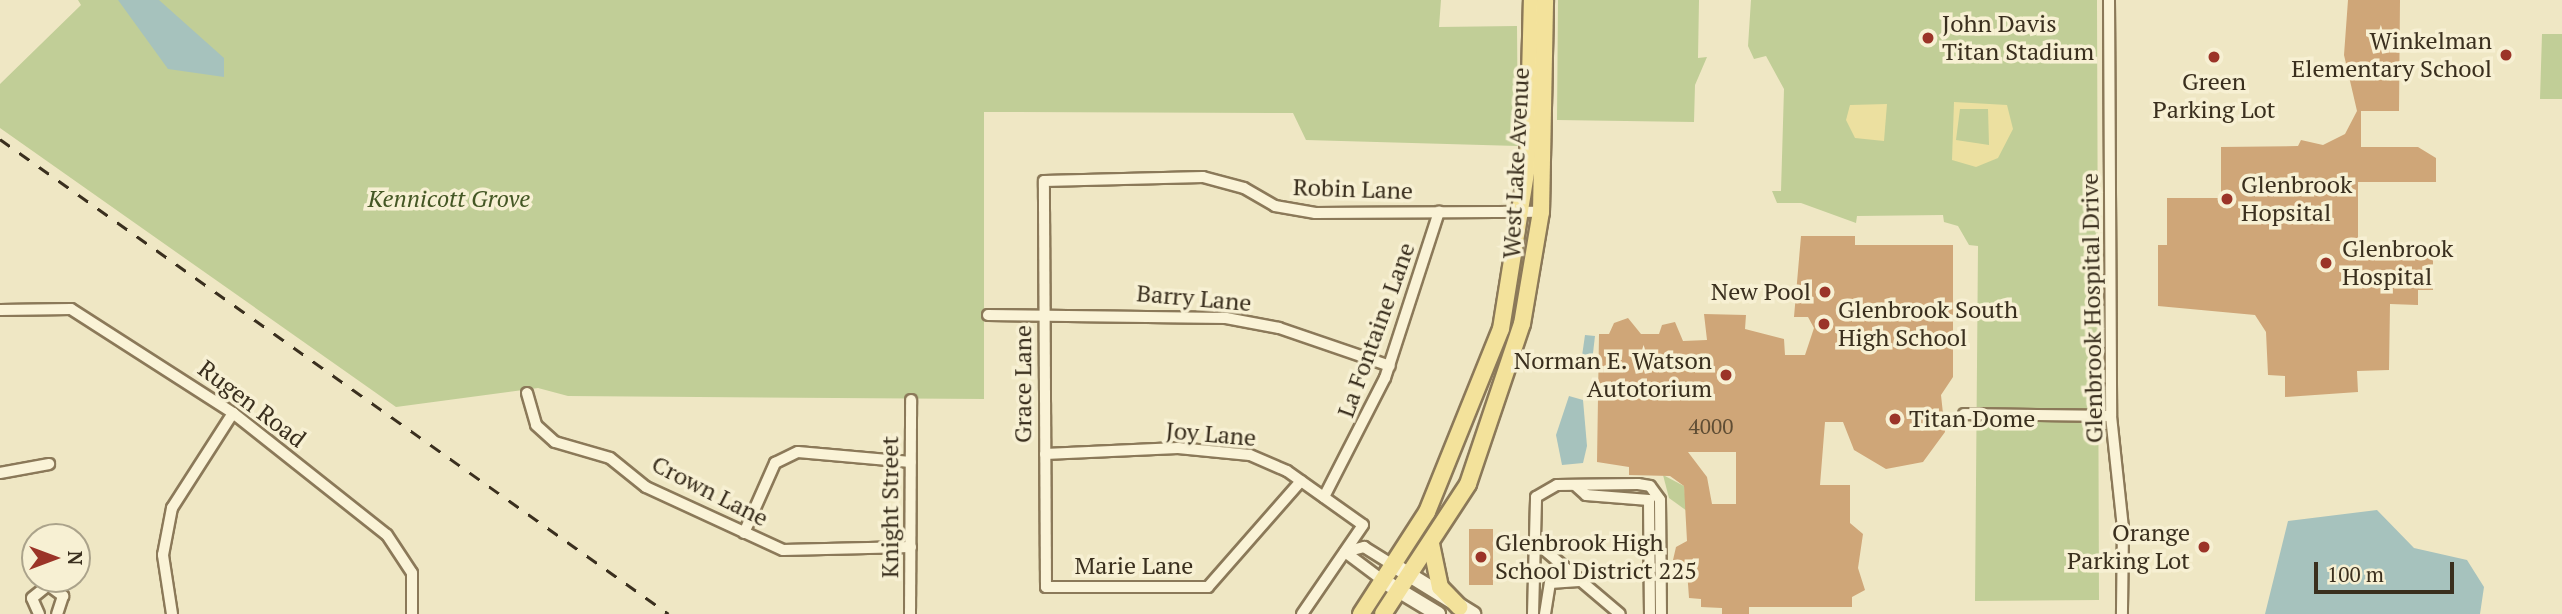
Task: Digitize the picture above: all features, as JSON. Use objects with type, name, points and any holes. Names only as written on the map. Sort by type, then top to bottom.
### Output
[{"type":"main road","name":"West Lake Avenue","points":[[1361,614],[1385,582],[1427,512],[1487,375],[1522,212],[1532,0]]},
{"type":"main road","name":"West Lake Avenue","points":[[1383,614],[1410,577],[1468,484],[1499,406],[1522,324],[1541,212],[1545,0]]},
{"type":"main road","points":[[1431,544],[1440,587],[1466,610]]},
{"type":"main road","points":[[1395,566],[1466,610]]},
{"type":"main road","points":[[1385,582],[1438,614]]},
{"type":"street","name":"Glenbrook Hospital Drive","points":[[2109,0],[2111,416],[2123,528],[2122,614]]},
{"type":"street","name":"Robin Lane","points":[[1044,181],[1203,177],[1244,188],[1275,206],[1315,213],[1541,212]]},
{"type":"street","name":"Grace Lane","points":[[1044,181],[1046,587]]},
{"type":"street","name":"La Fontaine Lane","points":[[1324,497],[1390,366],[1439,212]]},
{"type":"street","name":"Rugen Road","points":[[0,310],[71,309],[233,413],[387,535],[412,573],[412,614]]},
{"type":"street","name":"Barry Lane","points":[[988,315],[1226,318],[1279,328],[1390,366]]},
{"type":"street","name":"Crown Lane","points":[[527,393],[536,425],[555,442],[610,458],[646,487],[783,550],[911,547]]},
{"type":"street","name":"Knight Street","points":[[910,614],[911,401]]},
{"type":"street","points":[[172,614],[163,555],[172,508],[233,413]]},
{"type":"street","points":[[1964,414],[2111,416]]},
{"type":"street","name":"Joy Lane","points":[[1045,454],[1178,448],[1251,455],[1301,481],[1363,526],[1345,552]]},
{"type":"street","points":[[744,533],[775,463],[798,452],[911,462]]},
{"type":"street","points":[[0,473],[49,464]]},
{"type":"street","name":"Marie Lane","points":[[1046,587],[1208,587],[1301,481]]},
{"type":"street","points":[[1533,614],[1536,497],[1550,486],[1644,484],[1659,495],[1661,614]]},
{"type":"street","points":[[1575,485],[1586,495],[1649,500],[1650,614]]},
{"type":"street","points":[[1535,542],[1620,614]]},
{"type":"street","points":[[1302,614],[1345,552],[1364,547],[1395,566]]},
{"type":"street","points":[[1345,552],[1385,582]]},
{"type":"street","points":[[1545,614],[1550,583],[1579,581]]},
{"type":"street","points":[[39,614],[32,598],[48,585],[63,596],[57,614]]},
{"type":"green space","name":"Kennicott Grove","points":[[78,0],[1441,0],[1439,27],[1517,26],[1518,146],[1306,140],[1293,113],[984,112],[984,399],[568,396],[538,388],[396,407],[0,128],[0,84],[81,5]]},
{"type":"green space","points":[[1558,0],[1699,0],[1698,58],[1707,57],[1695,85],[1694,122],[1557,120]]},
{"type":"green space","points":[[1751,0],[2097,0],[2099,600],[1975,601],[1978,246],[1969,245],[1958,226],[1944,222],[1943,215],[1857,216],[1856,223],[1801,203],[1777,203],[1772,191],[1781,191],[1784,89],[1766,56],[1754,59],[1748,46]]},
{"type":"green space","points":[[2542,34],[2562,34],[2562,99],[2540,99]]},
{"type":"green space","points":[[1663,475],[1684,486],[1687,511],[1669,498]]},
{"type":"sand","points":[[1954,102],[2007,105],[2013,129],[1998,158],[1976,167],[1952,160]],"holes":[[[1960,109],[1988,109],[1989,145],[1956,140]]]},
{"type":"sand","points":[[1887,104],[1884,141],[1855,138],[1846,120],[1850,105]]},
{"type":"water","points":[[118,0],[159,0],[224,58],[224,77],[168,69]]},
{"type":"water","points":[[1585,335],[1595,336],[1591,370],[1581,363]]},
{"type":"water","points":[[1569,396],[1583,400],[1587,446],[1583,463],[1562,465],[1556,435]]},
{"type":"water","points":[[2377,510],[2414,548],[2467,560],[2484,587],[2480,614],[2265,614],[2288,521]]},
{"type":"building","name":"Glenbrook Hopsital","points":[[2348,0],[2400,0],[2399,111],[2361,111],[2361,147],[2418,147],[2436,158],[2436,182],[2358,182],[2358,252],[2433,254],[2433,290],[2418,290],[2418,305],[2390,304],[2389,370],[2357,371],[2358,392],[2285,397],[2285,376],[2268,375],[2266,332],[2255,315],[2158,306],[2158,245],[2167,245],[2167,198],[2221,198],[2221,147],[2298,146],[2301,140],[2323,145],[2345,134],[2357,111],[2344,55]]},
{"type":"building","name":"Glenbrook South High School","points":[[1801,236],[1855,236],[1855,245],[1953,245],[1953,377],[1941,395],[1945,432],[1923,462],[1886,469],[1854,450],[1843,422],[1825,422],[1820,485],[1850,485],[1850,523],[1863,534],[1858,568],[1865,590],[1852,597],[1852,607],[1749,607],[1749,614],[1722,614],[1722,608],[1701,607],[1701,599],[1689,598],[1687,570],[1673,560],[1676,547],[1687,541],[1684,486],[1670,476],[1629,475],[1629,467],[1597,462],[1599,334],[1609,334],[1614,323],[1628,318],[1641,334],[1659,334],[1662,325],[1675,322],[1683,341],[1707,340],[1704,314],[1746,315],[1745,329],[1784,339],[1785,355],[1805,355],[1814,328],[1808,317],[1794,317]],"holes":[[[1688,452],[1736,452],[1736,504],[1712,504],[1707,477]]]},
{"type":"building","name":"Glenbrook High School District 225","points":[[1469,529],[1493,529],[1493,585],[1469,585]]},
{"type":"railway","points":[[0,139],[669,614]]},
{"type":"place","name":"John Davis Titan Stadium","points":[[1928,38]]},
{"type":"place","name":"Winkelman Elementary School","points":[[2506,55]]},
{"type":"place","name":"Green Parking Lot","points":[[2214,57]]},
{"type":"place","name":"Glenbrook Hopsital","points":[[2227,199]]},
{"type":"place","name":"Glenbrook Hospital","points":[[2326,263]]},
{"type":"place","name":"New Pool","points":[[1825,292]]},
{"type":"place","name":"Glenbrook South High School","points":[[1824,324]]},
{"type":"place","name":"Norman E. Watson Autotorium","points":[[1726,375]]},
{"type":"place","name":"Titan Dome","points":[[1895,419]]},
{"type":"place","name":"Orange Parking Lot","points":[[2204,547]]},
{"type":"place","name":"Glenbrook High School District 225","points":[[1481,557]]}]
